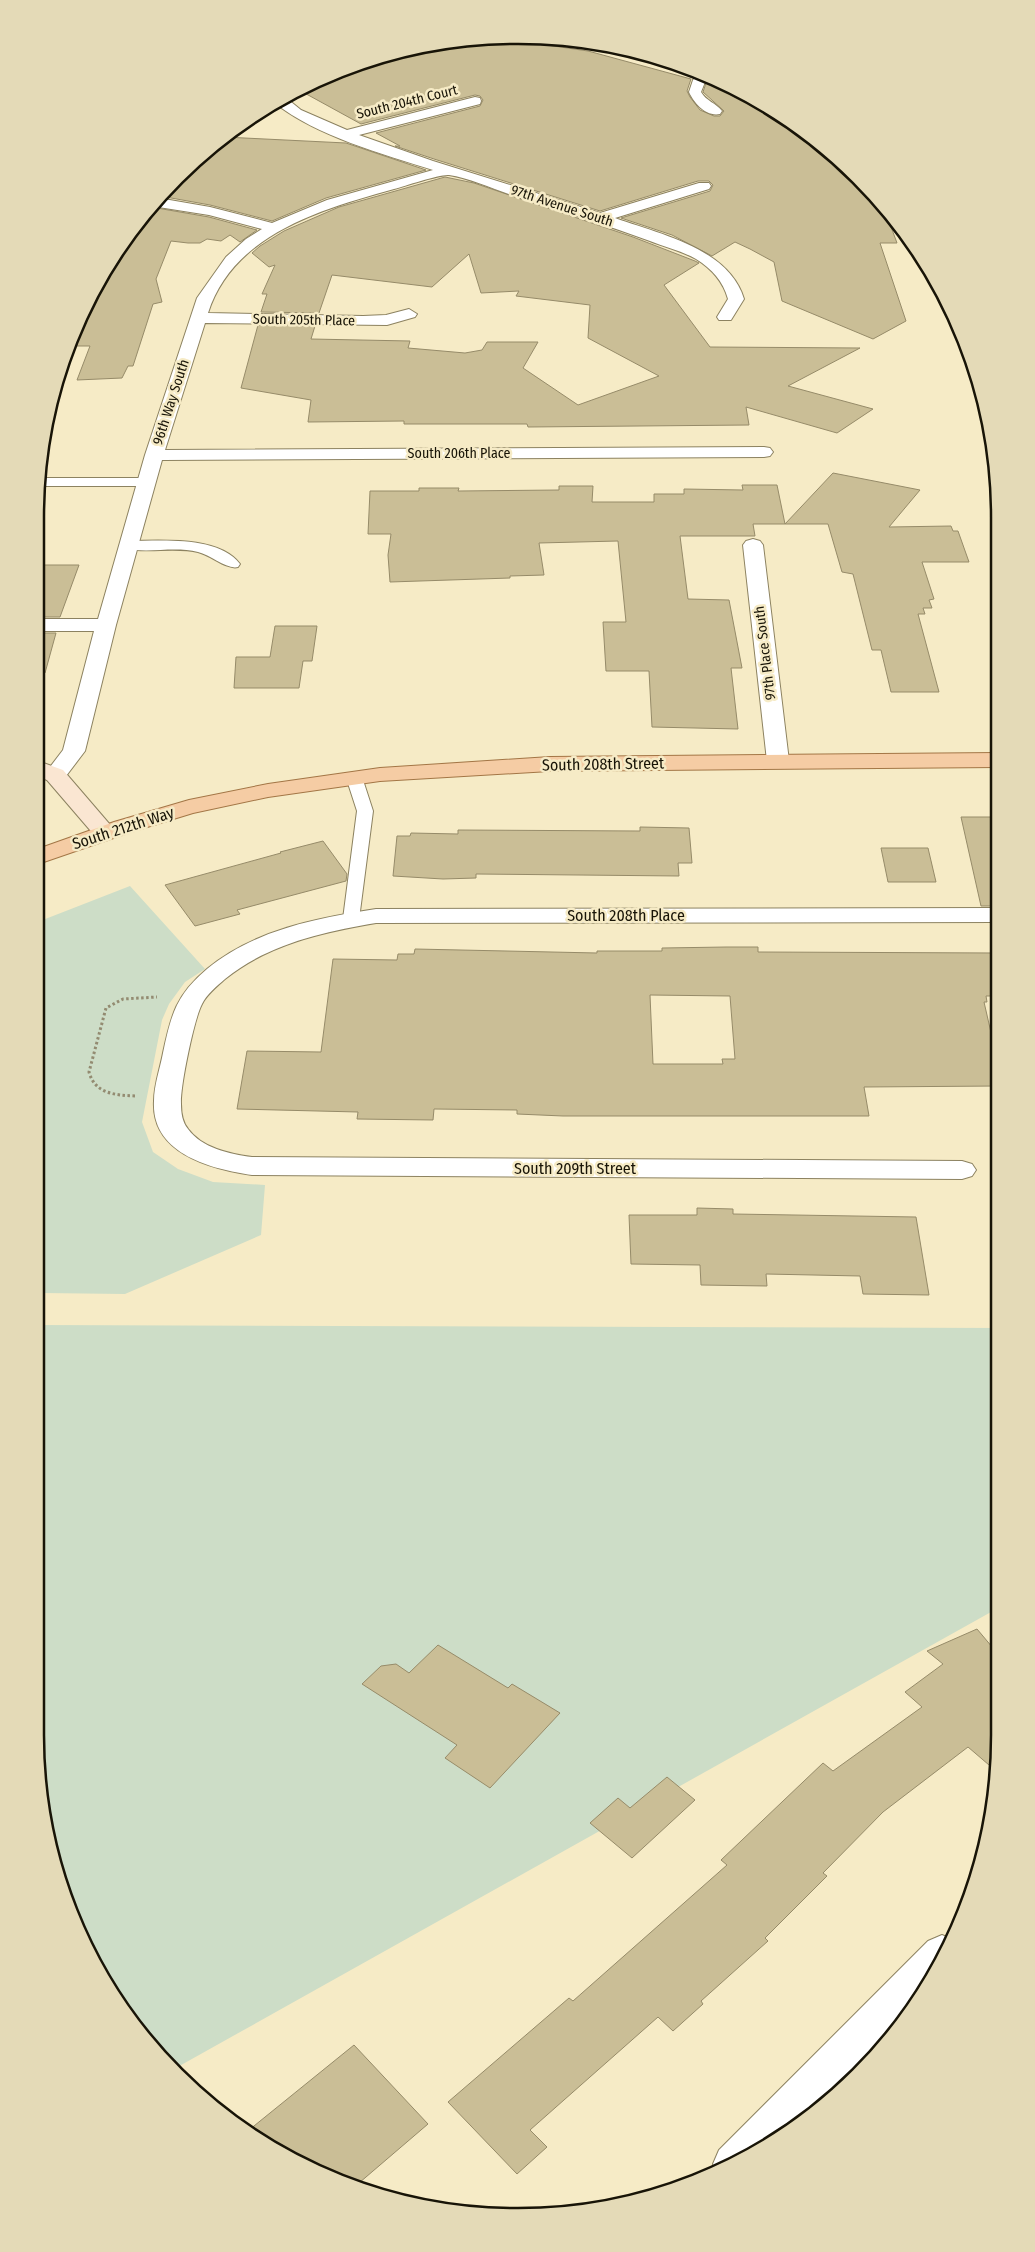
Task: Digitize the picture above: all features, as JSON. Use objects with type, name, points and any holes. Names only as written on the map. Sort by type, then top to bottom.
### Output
[{"type":"main road","name":"South 208th Street","points":[[213,802],[392,772],[548,764],[991,760]]},
{"type":"main road","name":"South 212th Way","points":[[44,855],[104,832],[149,818],[213,802]]},
{"type":"street","points":[[699,80],[695,92],[699,100],[714,111]]},
{"type":"street","name":"South 204th Court","points":[[347,134],[476,101]]},
{"type":"street","name":"97th Avenue South","points":[[285,105],[294,113],[317,124],[448,170],[600,218],[696,253],[711,262],[730,282],[736,299],[725,317]]},
{"type":"street","name":"96th Way South","points":[[45,771],[74,751],[106,625],[154,454],[205,298],[217,277],[232,259],[274,228],[321,208],[448,170]]},
{"type":"street","points":[[600,218],[704,186]]},
{"type":"street","points":[[163,203],[210,211],[274,228]]},
{"type":"street","name":"South 205th Place","points":[[198,318],[363,321],[387,320],[409,314]]},
{"type":"street","name":"South 206th Place","points":[[154,454],[764,452]]},
{"type":"street","name":"97th Place South","points":[[753,545],[778,761]]},
{"type":"street","points":[[44,625],[106,625]]},
{"type":"street","points":[[45,771],[104,832]]},
{"type":"street","name":"South 208th Place","points":[[191,1001],[196,992],[221,970],[260,946],[295,931],[351,919],[376,916],[991,915]]},
{"type":"street","points":[[168,1097],[185,1013],[191,1001]]},
{"type":"street","name":"South 209th Street","points":[[168,1097],[168,1120],[178,1135],[191,1148],[224,1163],[252,1166],[962,1170]]},
{"type":"street","points":[[751,2146],[932,1963]]},
{"type":"lane","points":[[45,482],[146,482]]},
{"type":"lane","points":[[128,545],[196,546],[220,553],[233,564]]},
{"type":"lane","points":[[351,919],[365,811],[354,777]]},
{"type":"path","points":[[168,1097],[110,1093],[99,1090],[93,1085],[89,1072],[106,1008],[111,1003],[148,996],[191,1001]]},
{"type":"green space","points":[[130,886],[205,969],[185,982],[169,1004],[162,1020],[142,1122],[153,1152],[178,1169],[213,1182],[265,1185],[261,1235],[125,1294],[44,1293],[44,919]]},
{"type":"green space","points":[[44,1325],[991,1328],[991,1612],[180,2066],[161,2047],[142,2023],[107,1971],[80,1916],[69,1887],[53,1827],[45,1765],[44,1734]]},
{"type":"building","points":[[518,44],[546,45],[588,51],[691,79],[687,91],[700,110],[714,116],[720,116],[724,111],[703,92],[706,83],[754,107],[806,142],[830,161],[874,205],[891,226],[897,243],[880,243],[906,321],[873,339],[782,301],[774,262],[750,249],[735,242],[712,256],[672,235],[621,218],[710,191],[713,185],[709,181],[698,181],[600,211],[395,146],[400,146],[376,133],[480,106],[483,100],[480,96],[475,95],[361,124],[306,94],[365,69],[425,53],[456,48]]},
{"type":"building","points":[[235,138],[346,143],[426,170],[326,198],[272,221],[210,205],[168,198],[205,161]]},
{"type":"building","points":[[445,177],[474,183],[633,237],[699,263],[664,285],[710,347],[860,348],[788,386],[873,409],[837,433],[746,407],[749,425],[528,427],[527,424],[404,424],[404,421],[308,422],[311,400],[241,388],[258,325],[315,326],[311,339],[410,341],[408,348],[465,353],[482,350],[487,342],[538,342],[523,368],[578,405],[659,376],[588,338],[590,305],[516,296],[519,291],[481,293],[469,254],[432,287],[332,275],[319,313],[261,312],[267,294],[262,294],[275,265],[269,267],[252,253],[260,246],[284,231],[339,207]]},
{"type":"building","points":[[158,208],[209,217],[257,230],[240,242],[230,235],[221,241],[207,239],[200,243],[188,243],[171,241],[156,279],[162,302],[153,304],[133,366],[128,366],[122,378],[77,380],[90,346],[76,346],[93,308],[124,254]]},
{"type":"building","points":[[833,473],[920,490],[889,527],[951,526],[953,531],[958,531],[969,562],[922,562],[934,599],[929,600],[932,608],[923,608],[925,614],[918,614],[939,692],[891,692],[881,650],[872,650],[853,574],[842,572],[828,524],[785,524]]},
{"type":"building","points":[[742,485],[777,485],[785,524],[753,524],[755,536],[680,536],[688,599],[729,600],[742,668],[731,668],[738,729],[652,727],[649,671],[606,671],[603,622],[626,622],[618,541],[539,543],[544,575],[390,582],[388,555],[391,534],[368,534],[370,491],[419,491],[419,488],[459,488],[458,491],[559,490],[559,486],[593,486],[592,502],[654,502],[654,494],[684,494],[684,489],[743,490]]},
{"type":"building","points":[[44,565],[79,565],[60,617],[44,617]]},
{"type":"building","points":[[275,626],[317,626],[312,661],[303,661],[299,688],[234,688],[236,657],[270,657]]},
{"type":"building","points":[[44,633],[56,633],[45,673]]},
{"type":"building","points":[[961,817],[991,817],[991,906],[981,906]]},
{"type":"building","points":[[640,827],[689,828],[692,863],[678,863],[679,876],[476,874],[476,878],[443,879],[393,876],[397,836],[410,836],[411,833],[458,834],[458,830],[640,831]]},
{"type":"building","points":[[323,841],[347,874],[346,881],[237,910],[240,914],[195,926],[165,885],[280,852]]},
{"type":"building","points":[[881,848],[928,848],[936,882],[888,882]]},
{"type":"building","points":[[758,947],[758,952],[991,953],[991,996],[986,996],[987,1002],[984,1002],[991,1032],[991,1086],[864,1087],[869,1116],[563,1116],[517,1114],[517,1110],[434,1109],[433,1120],[357,1119],[358,1112],[237,1109],[247,1051],[321,1052],[333,959],[397,960],[398,954],[414,954],[415,949],[597,953],[597,951],[662,951],[662,948]],"holes":[[[650,995],[730,996],[735,1059],[722,1059],[723,1064],[653,1064]]]},
{"type":"building","points":[[697,1208],[733,1209],[733,1214],[916,1217],[929,1295],[863,1294],[860,1276],[766,1274],[767,1286],[701,1285],[700,1265],[631,1264],[629,1215],[697,1215]]},
{"type":"building","points":[[977,1629],[991,1646],[990,1766],[968,1747],[883,1812],[823,1873],[827,1876],[765,1938],[768,1941],[701,2001],[703,2004],[673,2031],[658,2017],[530,2130],[547,2147],[517,2174],[448,2102],[569,1998],[573,2001],[727,1865],[721,1860],[823,1763],[833,1771],[922,1707],[905,1692],[943,1664],[927,1651]]},
{"type":"building","points":[[438,1645],[508,1688],[512,1684],[560,1713],[490,1788],[445,1758],[457,1745],[362,1684],[381,1666],[396,1664],[409,1673]]},
{"type":"building","points":[[667,1777],[695,1800],[632,1858],[590,1823],[618,1798],[630,1808]]},
{"type":"building","points":[[354,2045],[428,2124],[361,2181],[308,2159],[253,2127]]}]
